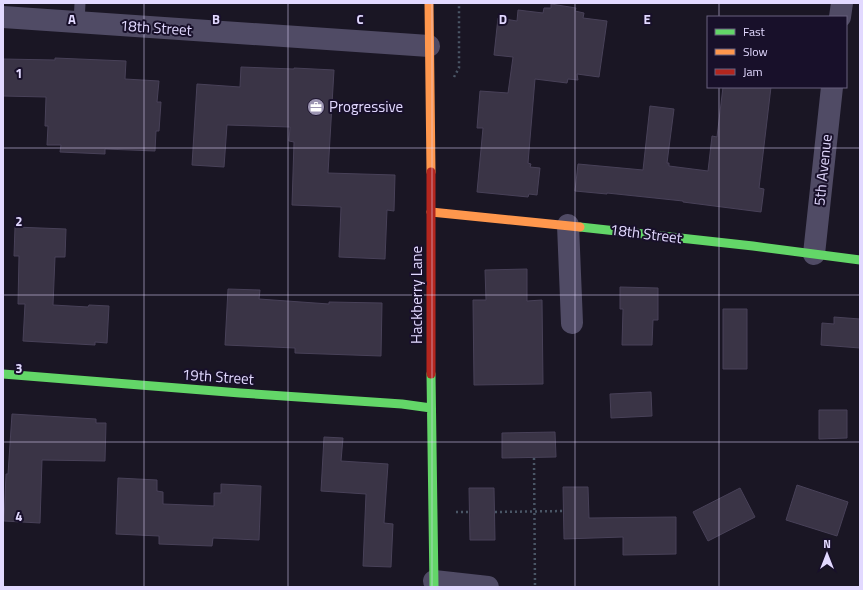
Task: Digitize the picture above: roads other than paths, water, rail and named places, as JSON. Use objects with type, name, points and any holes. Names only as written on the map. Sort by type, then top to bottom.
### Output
[{"type":"street","name":"Hackberry Lane","points":[[429,3],[431,408],[434,584]]},
{"type":"street","points":[[840,16],[842,3]]},
{"type":"street","name":"18th Street","points":[[3,17],[80,13],[429,46]]},
{"type":"street","name":"5th Avenue","points":[[814,254],[832,88]]},
{"type":"street","name":"18th Street","points":[[431,212],[568,225],[860,260]]},
{"type":"street","points":[[568,225],[572,323]]},
{"type":"street","name":"19th Street","points":[[3,374],[402,404],[431,408]]},
{"type":"street","points":[[434,584],[488,587]]},
{"type":"place","name":"Progressive","points":[[316,107]]}]
